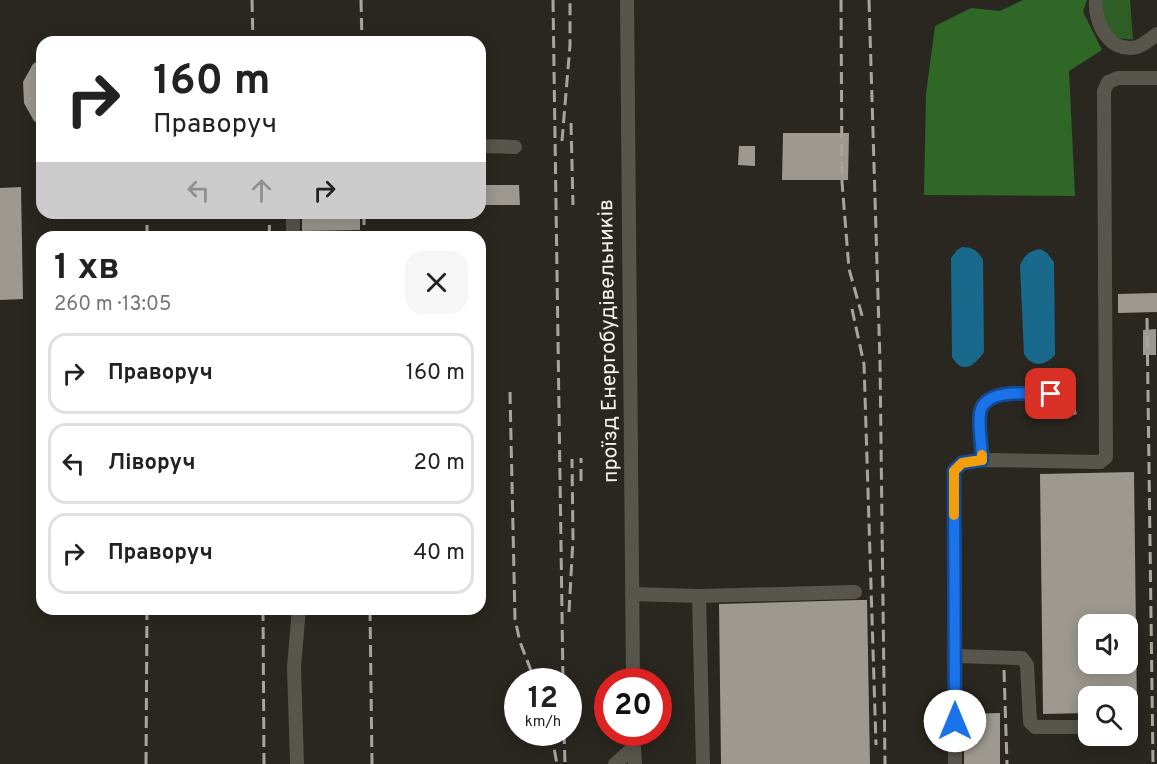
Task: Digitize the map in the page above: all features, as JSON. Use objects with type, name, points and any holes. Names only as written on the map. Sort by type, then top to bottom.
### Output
[{"type":"street","name":"проїзд Енергобудівельників","points":[[627,0],[633,668]]},
{"type":"street","points":[[1096,0],[1095,8],[1099,25],[1109,40],[1122,46],[1136,47],[1157,34]]},
{"type":"street","points":[[955,764],[954,471],[962,463],[982,460],[1100,462],[1106,457],[1104,91],[1108,82],[1118,78],[1157,78]]},
{"type":"street","points":[[486,146],[515,147]]},
{"type":"street","points":[[982,460],[980,411],[986,401],[997,394],[1051,394],[1060,403]]},
{"type":"street","points":[[632,594],[699,596],[855,592]]},
{"type":"street","points":[[699,596],[703,764]]},
{"type":"street","points":[[297,764],[294,667],[298,615]]},
{"type":"street","points":[[955,656],[1022,658],[1027,665],[1030,722],[1035,728],[1078,726]]},
{"type":"street","points":[[615,764],[633,748]]},
{"type":"street","points":[[633,748],[635,764]]},
{"type":"green space","points":[[1023,0],[1087,0],[1083,12],[1102,50],[1069,71],[1075,196],[924,195],[926,94],[935,26],[971,8],[1000,11]]},
{"type":"green space","points":[[1101,0],[1130,0],[1133,39],[1124,39],[1111,33],[1105,23]]},
{"type":"water","points":[[962,247],[975,250],[983,260],[984,352],[977,361],[965,367],[956,363],[952,357],[951,258]]},
{"type":"water","points":[[1040,249],[1047,253],[1054,262],[1055,355],[1039,364],[1031,362],[1024,354],[1020,265],[1028,254]]},
{"type":"building","points":[[36,62],[36,122],[24,103],[23,82]]},
{"type":"building","points":[[783,133],[849,133],[848,180],[782,180]]},
{"type":"building","points":[[739,146],[755,146],[755,166],[738,165]]},
{"type":"building","points":[[486,185],[519,185],[520,205],[486,205]]},
{"type":"building","points":[[21,187],[23,299],[0,300],[0,188]]},
{"type":"building","points":[[302,219],[360,219],[360,230],[302,231]]},
{"type":"building","points":[[1157,293],[1157,312],[1118,313],[1118,294]]},
{"type":"building","points":[[1156,329],[1156,355],[1143,355],[1143,330]]},
{"type":"building","points":[[1074,405],[1077,414],[1067,417],[1065,410]]},
{"type":"building","points":[[1134,472],[1136,614],[1078,614],[1078,674],[1137,674],[1137,686],[1078,686],[1078,713],[1043,714],[1040,474]]},
{"type":"building","points":[[867,600],[870,764],[721,764],[719,604]]},
{"type":"building","points":[[1000,713],[1000,764],[964,764],[964,714]]},
{"type":"railway","points":[[252,0],[253,36]]},
{"type":"railway","points":[[361,0],[362,36]]},
{"type":"railway","points":[[553,0],[563,668]]},
{"type":"railway","points":[[562,141],[570,45],[570,0]]},
{"type":"railway","points":[[841,0],[842,182],[849,269],[863,319]]},
{"type":"railway","points":[[869,0],[880,362],[885,764]]},
{"type":"railway","points":[[571,123],[573,205]]},
{"type":"railway","points":[[147,219],[147,231]]},
{"type":"railway","points":[[269,231],[270,219]]},
{"type":"railway","points":[[364,219],[364,231]]},
{"type":"railway","points":[[852,309],[864,364],[876,745]]},
{"type":"railway","points":[[1147,318],[1153,764]]},
{"type":"railway","points":[[510,392],[515,619],[520,642],[530,668]]},
{"type":"railway","points":[[581,458],[581,481]]},
{"type":"railway","points":[[569,612],[573,539],[572,459]]},
{"type":"railway","points":[[146,764],[147,615]]},
{"type":"railway","points":[[263,615],[264,764]]},
{"type":"railway","points":[[370,615],[372,764]]},
{"type":"railway","points":[[1004,670],[1007,764]]},
{"type":"railway","points":[[554,746],[557,764]]},
{"type":"railway","points":[[564,746],[565,764]]},
{"type":"slow traffic","points":[[954,515],[954,471],[962,463],[982,460],[982,455]]},
{"type":"route","points":[[955,721],[954,471],[962,463],[982,460],[980,411],[986,401],[997,394],[1051,394]]}]
